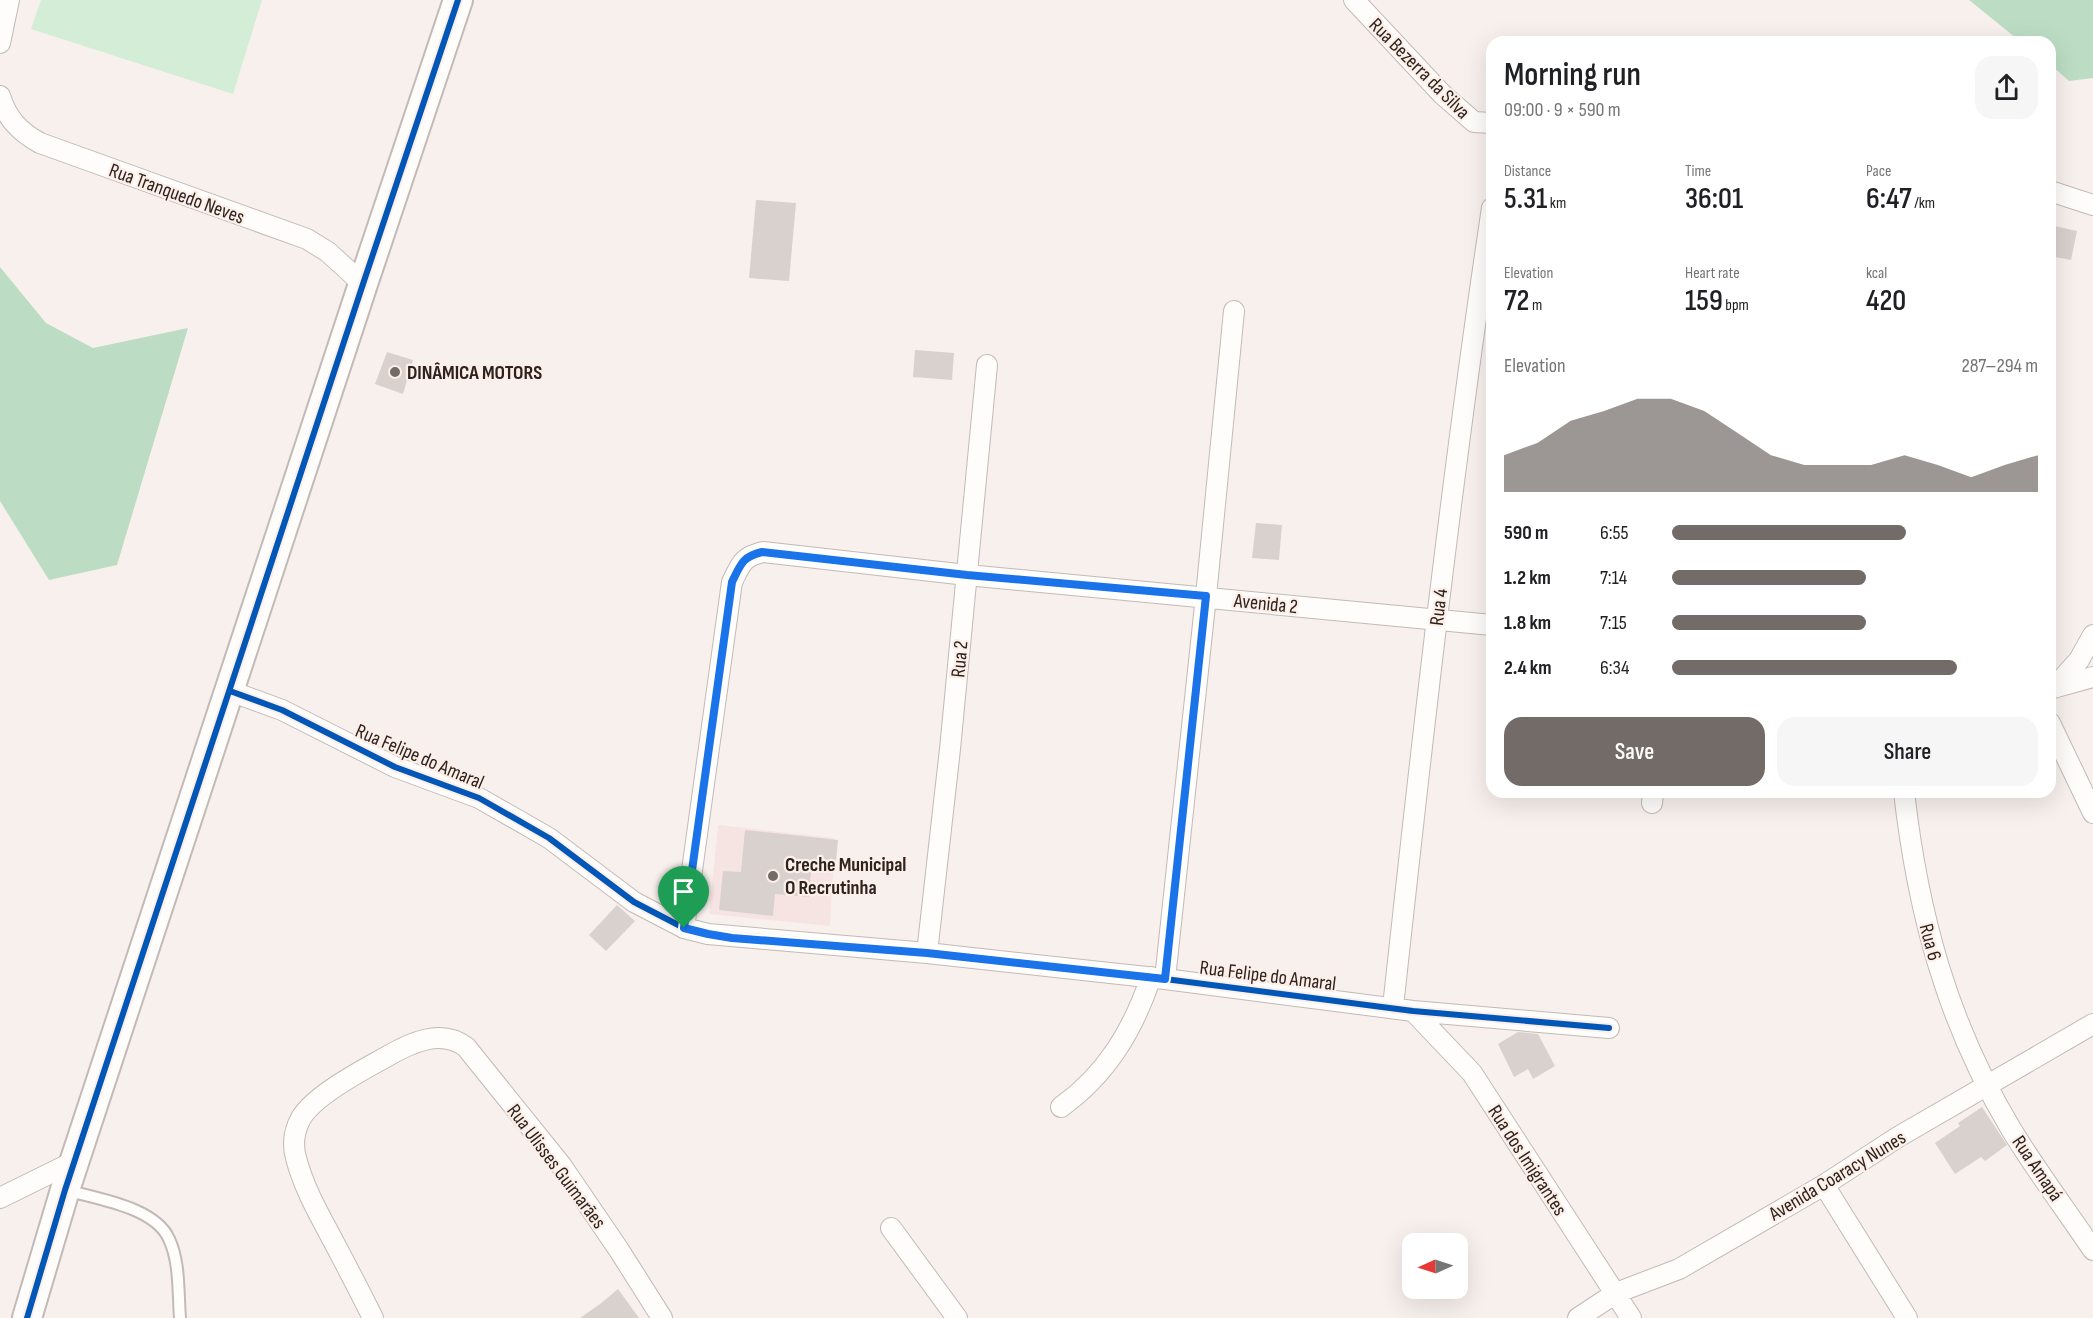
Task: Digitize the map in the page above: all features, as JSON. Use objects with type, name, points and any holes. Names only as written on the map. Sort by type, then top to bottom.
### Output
[{"type":"street","points":[[0,43],[9,0]]},
{"type":"street","points":[[27,1318],[65,1190],[458,0]]},
{"type":"street","name":"Rua Bezerra da Silva","points":[[1354,0],[1442,94],[1486,125]]},
{"type":"street","name":"Rua Tranquedo Neves","points":[[0,96],[4,110],[12,122],[25,135],[40,143],[313,242],[335,257],[363,284]]},
{"type":"street","points":[[2056,193],[2093,205]]},
{"type":"street","name":"Rua 4","points":[[1393,1007],[1461,415],[1486,248]]},
{"type":"street","points":[[1061,1107],[1076,1097],[1103,1068],[1125,1038],[1158,978],[1206,596],[1234,311]]},
{"type":"street","name":"Rua 2","points":[[927,953],[987,365]]},
{"type":"street","name":"Avenida 2","points":[[684,928],[732,582],[742,562],[750,555],[762,552],[967,575],[1486,624]]},
{"type":"street","points":[[2056,684],[2079,660],[2093,634]]},
{"type":"street","points":[[2056,687],[2093,677]]},
{"type":"street","name":"Rua Felipe do Amaral","points":[[230,691],[282,710],[394,767],[479,798],[549,838],[634,902],[684,928],[708,934],[732,938],[927,953],[1158,978],[1413,1011],[1609,1028]]},
{"type":"street","points":[[2056,736],[2093,813]]},
{"type":"street","name":"Rua 6","points":[[1905,798],[1922,909],[1937,963],[1955,1016],[1988,1084]]},
{"type":"street","name":"Rua dos Imigrantes","points":[[1413,1011],[1472,1073],[1631,1318]]},
{"type":"street","name":"Avenida Coaracy Nunes","points":[[1578,1318],[1616,1293],[1679,1269],[1824,1185],[1898,1137],[2093,1024]]},
{"type":"street","name":"Rua Ulisses Guimarães","points":[[374,1318],[309,1196],[295,1156],[294,1137],[302,1116],[336,1087],[401,1048],[434,1038],[457,1040],[466,1047],[561,1165],[662,1318]]},
{"type":"street","name":"Rua Amapá","points":[[1988,1084],[2011,1129],[2093,1250]]},
{"type":"street","points":[[3,1190],[75,1161]]},
{"type":"street","points":[[1824,1185],[1907,1318]]},
{"type":"street","points":[[891,1228],[957,1318]]},
{"type":"lane","points":[[65,1190],[131,1209],[147,1216],[159,1225],[169,1239],[175,1258],[180,1318]]},
{"type":"shaded area","name":"Creche Municipal O Recrutinha","points":[[718,825],[835,838],[830,926],[709,914]]},
{"type":"green space","points":[[41,0],[262,0],[233,94],[31,29]]},
{"type":"green space","points":[[1969,0],[2093,0],[2093,78],[2069,81],[2056,69],[2056,36],[2014,36]]},
{"type":"green space","points":[[0,267],[46,323],[93,348],[188,328],[117,565],[49,580],[0,501]]},
{"type":"building","points":[[756,200],[796,203],[789,281],[749,278]]},
{"type":"building","points":[[2056,226],[2077,231],[2071,260],[2056,257]]},
{"type":"building","points":[[915,350],[954,353],[952,380],[913,377]]},
{"type":"building","name":"DINÂMICA MOTORS","points":[[387,352],[413,360],[403,394],[375,384]]},
{"type":"building","points":[[1256,523],[1282,525],[1279,560],[1252,558]]},
{"type":"building","name":"Creche Municipal O Recrutinha","points":[[745,830],[838,840],[835,872],[811,870],[809,897],[775,894],[773,916],[719,910],[723,871],[741,872]]},
{"type":"building","points":[[617,905],[635,921],[606,951],[589,935]]},
{"type":"building","points":[[1518,1032],[1538,1034],[1555,1066],[1533,1079],[1528,1069],[1514,1077],[1498,1044]]},
{"type":"building","points":[[1982,1107],[2007,1145],[1985,1161],[1981,1157],[1955,1174],[1935,1143],[1960,1126],[1958,1123]]},
{"type":"building","points":[[618,1289],[639,1318],[580,1318],[600,1304]]},
{"type":"cycle path","points":[[27,1318],[65,1190],[458,0]]},
{"type":"cycle path","points":[[230,691],[282,710],[395,767],[479,798],[549,838],[634,902],[684,928],[708,934],[927,953],[1165,979],[1413,1011],[1609,1028]]},
{"type":"place","name":"DINÂMICA MOTORS","points":[[395,372]]},
{"type":"place","name":"Creche Municipal O Recrutinha","points":[[773,876]]},
{"type":"route","points":[[762,552],[967,575],[1206,596],[1165,979],[927,953],[732,938],[684,928],[732,582],[742,562],[750,555],[762,552]]}]
